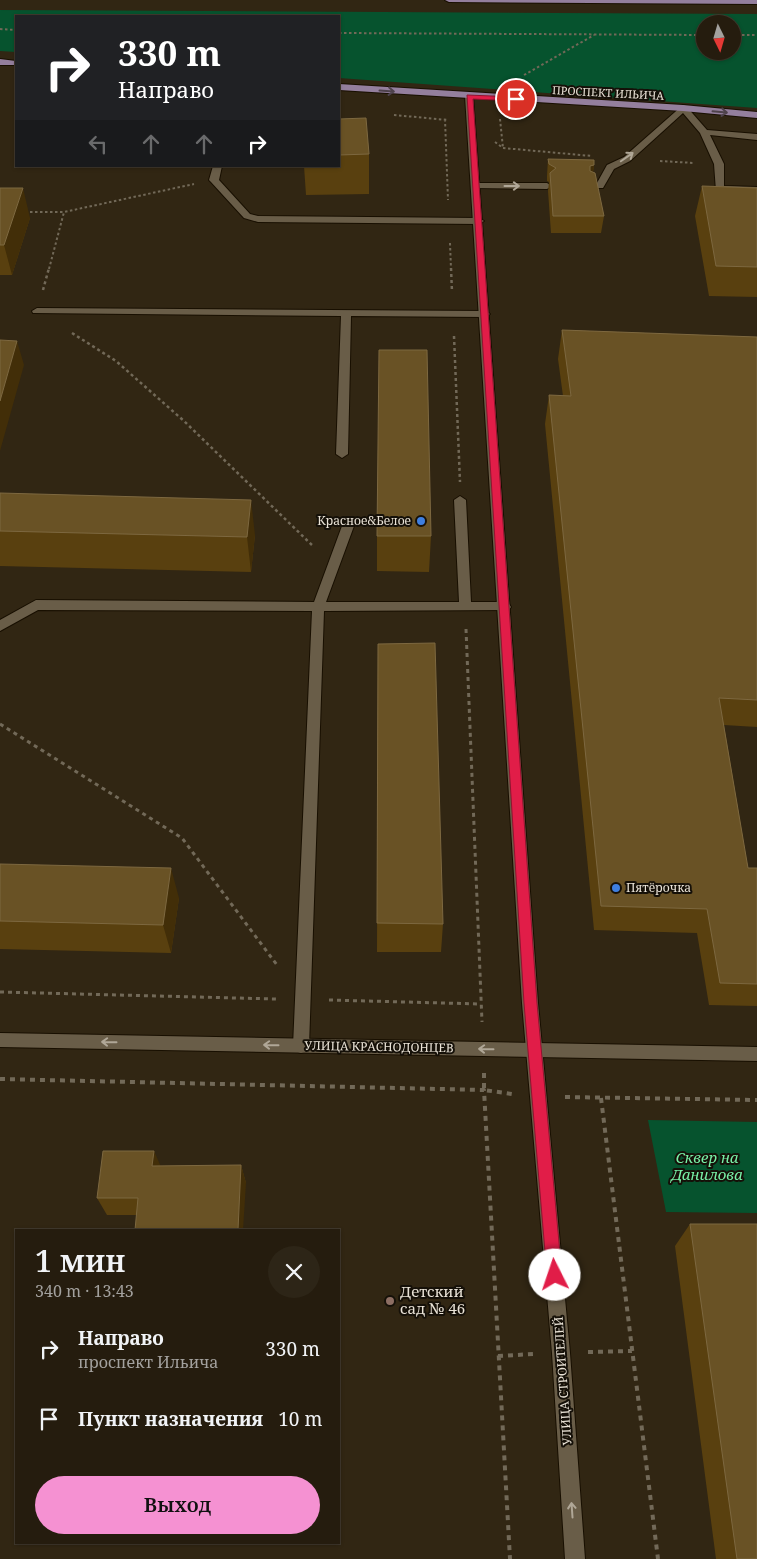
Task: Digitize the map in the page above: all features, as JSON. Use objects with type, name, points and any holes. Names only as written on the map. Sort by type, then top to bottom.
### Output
[{"type":"main road","points":[[449,0],[757,2]]},
{"type":"main road","points":[[0,62],[15,63]]},
{"type":"main road","name":"ПРОСПЕКТ ИЛЬИЧА","points":[[340,87],[683,108],[757,115]]},
{"type":"street","name":"УЛИЦА СТРОИТЕЛЕЙ","points":[[469,96],[538,1097],[542,1118],[561,1353],[575,1559]]},
{"type":"street","points":[[592,186],[600,186],[610,168],[628,159],[683,108],[704,132],[719,164],[719,189],[757,190]]},
{"type":"street","points":[[704,132],[757,137]]},
{"type":"street","points":[[218,167],[214,180],[247,216],[258,219],[479,221]]},
{"type":"street","points":[[476,186],[547,186]]},
{"type":"street","points":[[342,454],[346,313]]},
{"type":"street","points":[[460,500],[465,607]]},
{"type":"street","points":[[301,1046],[318,607],[348,526]]},
{"type":"street","points":[[0,626],[36,605],[505,607]]},
{"type":"street","name":"УЛИЦА КРАСНОДОНЦЕВ","points":[[0,1040],[757,1054]]},
{"type":"lane","points":[[37,311],[485,314]]},
{"type":"path","points":[[0,30],[15,30]]},
{"type":"path","points":[[340,33],[696,35]]},
{"type":"path","points":[[741,35],[757,35]]},
{"type":"path","points":[[387,114],[445,119],[471,125],[503,148],[628,159],[719,164]]},
{"type":"path","points":[[21,212],[64,212],[214,180]]},
{"type":"path","points":[[64,212],[37,311],[116,360],[184,421],[333,565]]},
{"type":"path","points":[[465,607],[484,1090],[510,1559]]},
{"type":"path","points":[[0,724],[182,838],[303,999]]},
{"type":"path","points":[[0,992],[481,1004]]},
{"type":"path","points":[[0,1080],[484,1090],[538,1097],[757,1100]]},
{"type":"path","points":[[600,1098],[658,1559]]},
{"type":"green space","points":[[0,10],[757,14],[757,108],[340,78],[340,15],[15,15],[15,52],[0,51]]},
{"type":"green space","name":"Сквер на Данилова","points":[[648,1120],[757,1122],[757,1213],[666,1212]]},
{"type":"building","points":[[366,118],[369,154],[340,155],[340,119]]},
{"type":"building","points":[[548,159],[594,160],[594,165],[590,166],[590,171],[595,173],[604,216],[553,216],[550,173],[556,168],[549,164]]},
{"type":"building","points":[[702,186],[757,188],[757,267],[716,266]]},
{"type":"building","points":[[0,188],[23,188],[4,245],[0,245]]},
{"type":"building","points":[[562,330],[757,337],[757,700],[719,698],[748,868],[757,868],[757,984],[720,983],[707,909],[601,906],[549,395],[571,396]]},
{"type":"building","points":[[0,340],[17,341],[0,401]]},
{"type":"building","points":[[379,350],[427,350],[431,536],[377,536]]},
{"type":"building","points":[[0,493],[251,500],[247,537],[0,531]]},
{"type":"building","points":[[435,643],[443,924],[377,923],[378,644]]},
{"type":"building","points":[[0,864],[171,868],[163,925],[0,921]]},
{"type":"building","points":[[103,1151],[154,1151],[152,1166],[241,1165],[238,1229],[135,1229],[138,1198],[97,1198]]},
{"type":"building","points":[[690,1224],[757,1224],[757,1559],[737,1559]]},
{"type":"place","name":"Красное&Белое","points":[[421,521]]},
{"type":"place","name":"Пятёрочка","points":[[616,888]]},
{"type":"place","name":"Детский сад № 46","points":[[390,1301]]},
{"type":"route","points":[[516,99],[469,96],[505,607],[530,1003],[555,1275]]}]
